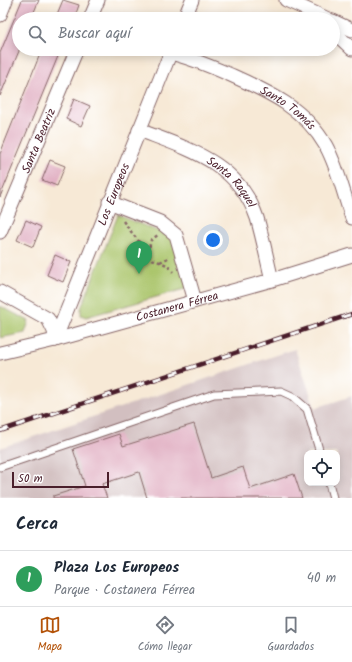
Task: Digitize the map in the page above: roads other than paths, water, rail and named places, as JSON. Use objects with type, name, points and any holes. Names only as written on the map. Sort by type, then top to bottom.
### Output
[{"type":"street","points":[[93,12],[98,0]]},
{"type":"street","points":[[187,12],[192,0]]},
{"type":"street","points":[[286,0],[309,12]]},
{"type":"street","points":[[340,24],[352,30]]},
{"type":"street","points":[[340,38],[352,49]]},
{"type":"street","name":"Santa Beatriz","points":[[0,232],[75,56]]},
{"type":"street","name":"Los Europeos","points":[[55,340],[109,202],[169,56]]},
{"type":"street","name":"Santo Tomás","points":[[186,56],[265,91],[288,103],[300,112],[327,147],[352,218]]},
{"type":"street","name":"Santa Raquel","points":[[139,130],[204,156],[225,170],[234,179],[247,197],[257,218],[272,280]]},
{"type":"street","points":[[109,202],[160,222],[176,235],[195,301]]},
{"type":"street","name":"Costanera Férrea","points":[[0,353],[55,340],[272,280],[352,255]]},
{"type":"street","points":[[0,292],[48,319],[54,331],[55,340]]},
{"type":"lane","points":[[0,467],[214,394],[281,391],[292,396],[307,409],[319,450]]},
{"type":"lane","points":[[330,486],[333,498]]},
{"type":"railway","points":[[0,431],[352,314]]},
{"type":"place","name":"Plaza Los Europeos","points":[[139,274]]}]
